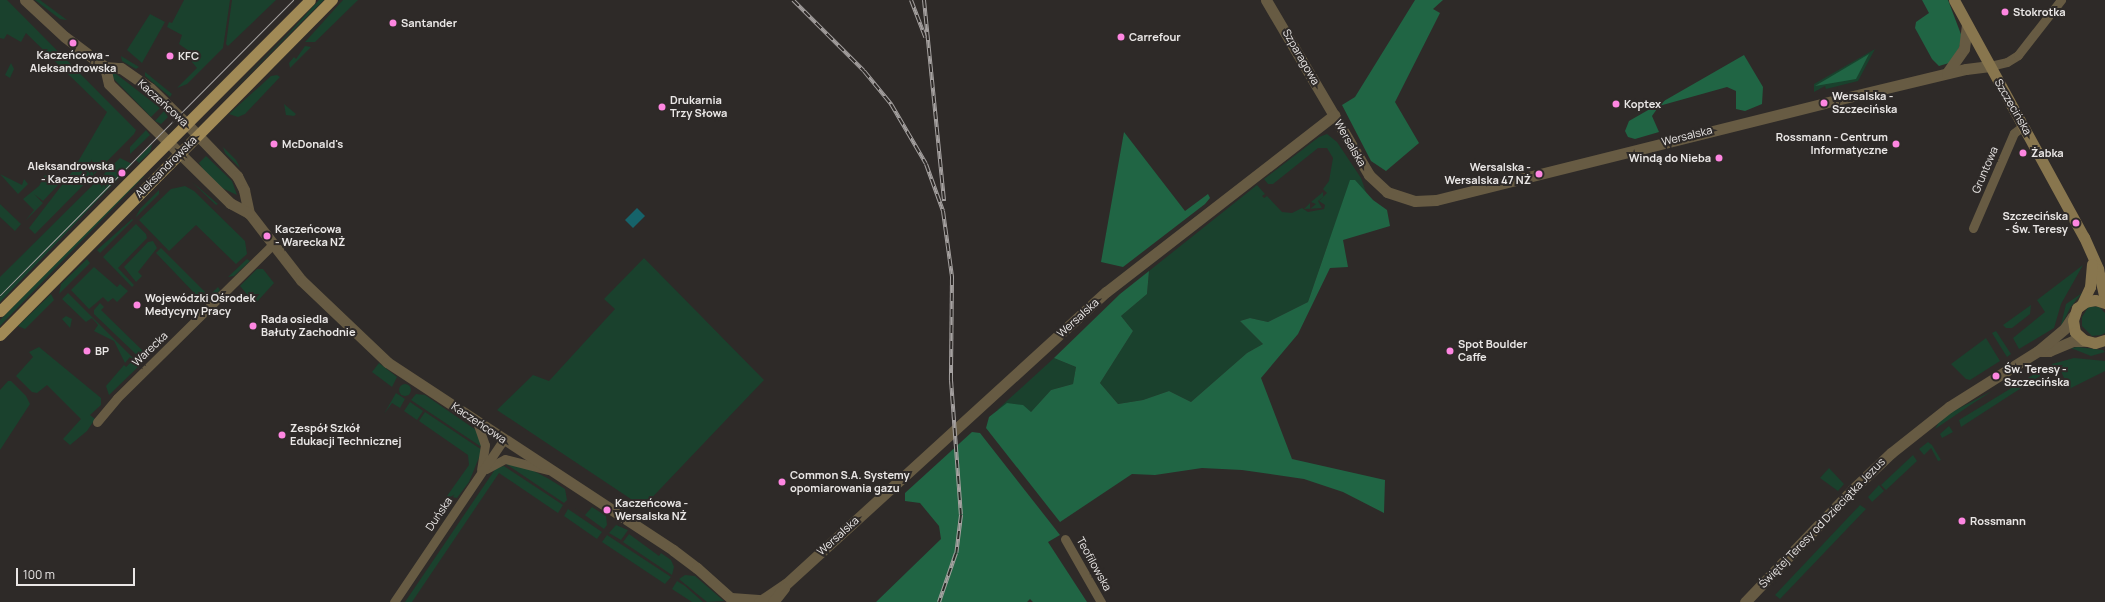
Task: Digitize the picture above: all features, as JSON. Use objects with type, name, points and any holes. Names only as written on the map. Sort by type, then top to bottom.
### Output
[{"type":"main road","name":"Aleksandrowska","points":[[0,311],[310,0]]},
{"type":"main road","name":"Aleksandrowska","points":[[0,335],[332,0]]},
{"type":"main road","name":"Szczecińska","points":[[1954,0],[2092,257],[2105,298]]},
{"type":"main road","name":"Szczecińska","points":[[2073,316],[2082,304],[2092,280],[2092,257]]},
{"type":"main road","points":[[2082,304],[2093,300],[2105,303]]},
{"type":"main road","points":[[2073,316],[2075,330],[2086,341],[2103,342]]},
{"type":"street","name":"Kaczeńcowa","points":[[25,0],[65,37],[105,67],[121,68],[136,78],[186,123],[241,182],[249,214]]},
{"type":"street","name":"Szparagowa","points":[[1266,0],[1334,115]]},
{"type":"street","points":[[1990,66],[2008,62],[2018,55],[2061,0]]},
{"type":"street","points":[[1947,73],[1964,49],[1967,25]]},
{"type":"street","name":"Wersalska","points":[[760,601],[786,584],[1106,292],[1334,115],[1365,169],[1376,184],[1401,198],[1425,201],[1947,73],[1990,66]]},
{"type":"street","name":"Kaczeńcowa","points":[[105,67],[109,84],[230,203],[249,214],[301,280],[377,354],[548,470],[673,550],[732,601]]},
{"type":"street","name":"Gruntowa","points":[[1973,228],[2014,133],[2023,126]]},
{"type":"street","name":"Warecka","points":[[98,422],[117,398],[273,244]]},
{"type":"street","name":"Świętej Teresy od Dzieciątka Jezus","points":[[1746,602],[1852,490],[1895,449],[1949,407],[2038,351],[2065,328],[2073,316]]},
{"type":"street","name":"Świętej Teresy od Dzieciątka Jezus","points":[[2038,351],[2049,351],[2073,341],[2086,341]]},
{"type":"street","points":[[477,422],[485,445],[480,473]]},
{"type":"street","name":"Duńska","points":[[394,602],[504,439]]},
{"type":"street","points":[[480,473],[490,465],[505,459],[548,470]]},
{"type":"street","name":"Teofilowska","points":[[1065,539],[1101,602]]},
{"type":"street","name":"Wersalska","points":[[773,602],[786,584]]},
{"type":"street","points":[[732,601],[760,601]]},
{"type":"green space","points":[[0,0],[7,0],[136,130],[134,134],[35,234],[29,228],[72,172],[107,112],[26,33],[21,42],[7,34],[4,39],[0,38]]},
{"type":"green space","points":[[35,0],[40,0],[67,20],[60,19]]},
{"type":"green space","points":[[184,0],[230,0],[223,48],[187,84],[177,88],[197,68],[192,62],[189,51],[179,44],[182,35],[167,27],[169,22],[172,23]]},
{"type":"green space","points":[[232,0],[276,0],[228,46],[226,44]]},
{"type":"green space","points":[[319,0],[324,0],[219,104],[289,33]]},
{"type":"green space","points":[[343,0],[358,0],[315,42],[305,42]]},
{"type":"green space","points":[[1415,0],[1443,0],[1433,9],[1440,13],[1395,102],[1419,143],[1386,171],[1371,161],[1342,105],[1355,97]]},
{"type":"green space","points":[[1922,0],[1948,0],[1962,37],[1959,48],[1949,63],[1939,66],[1932,59],[1915,28],[1916,22],[1929,13]]},
{"type":"green space","points":[[150,14],[165,22],[142,63],[127,50]]},
{"type":"green space","points":[[305,46],[311,47],[290,68],[289,63],[294,57],[296,59]]},
{"type":"green space","points":[[1875,49],[1858,81],[1826,89],[1825,86],[1814,92],[1814,84]]},
{"type":"green space","points":[[1869,54],[1856,79],[1815,86]]},
{"type":"green space","points":[[1744,55],[1763,87],[1762,104],[1745,111],[1736,109],[1736,91],[1727,87],[1659,106],[1652,116],[1659,132],[1635,139],[1628,137],[1625,131],[1629,121]]},
{"type":"green space","points":[[121,56],[139,67],[136,69],[122,61]]},
{"type":"green space","points":[[11,63],[14,69],[10,78],[5,75]]},
{"type":"green space","points":[[145,72],[172,94],[170,97],[145,76]]},
{"type":"green space","points":[[115,73],[160,108],[151,117],[112,77],[112,74]]},
{"type":"green space","points":[[277,75],[280,77],[245,114],[238,117],[229,114],[271,76]]},
{"type":"green space","points":[[284,104],[296,114],[294,116],[286,115]]},
{"type":"green space","points":[[164,111],[168,117],[161,124],[155,121]]},
{"type":"green space","points":[[146,130],[150,135],[130,154],[130,147]]},
{"type":"green space","points":[[1124,132],[1185,211],[1208,194],[1210,198],[1205,204],[1123,267],[1101,262]]},
{"type":"green space","points":[[1327,134],[1337,142],[1361,178],[1367,195],[1362,189],[1328,244],[1308,302],[1268,322],[1250,318],[1240,321],[1263,344],[1247,353],[1191,402],[1169,391],[1143,400],[1118,404],[1100,383],[1133,331],[1121,316],[1147,294],[1149,271],[1257,185],[1265,194],[1262,196],[1264,198],[1267,196],[1282,212],[1292,213],[1302,208],[1308,212],[1324,209],[1325,205],[1319,201],[1327,193],[1323,189],[1329,181],[1333,158],[1327,148],[1318,148],[1273,184],[1268,184],[1264,179],[1319,137]]},
{"type":"green space","points":[[152,144],[150,152],[139,163],[136,160]]},
{"type":"green space","points":[[223,147],[236,160],[240,168],[225,153]]},
{"type":"green space","points":[[206,156],[232,181],[237,195],[222,188],[205,172],[199,163]]},
{"type":"green space","points":[[120,158],[132,164],[0,302],[0,277]]},
{"type":"green space","points":[[0,174],[22,185],[24,179],[28,184],[18,194]]},
{"type":"green space","points":[[45,175],[59,184],[43,201],[34,194],[43,203],[25,221],[34,210],[23,199],[39,186]]},
{"type":"green space","points":[[143,175],[144,176],[0,326],[0,320]]},
{"type":"green space","points":[[1350,180],[1355,180],[1373,200],[1387,210],[1390,226],[1343,240],[1348,267],[1330,268],[1298,334],[1261,378],[1292,459],[1385,480],[1384,513],[1343,492],[1304,479],[1242,470],[1202,468],[1155,475],[1132,474],[1060,522],[986,428],[989,417],[1007,403],[1023,405],[1031,412],[1051,390],[1073,384],[1076,367],[1054,358],[1120,294],[1149,271],[1147,294],[1121,316],[1133,331],[1100,383],[1118,404],[1143,400],[1169,391],[1191,402],[1247,353],[1263,344],[1240,321],[1250,318],[1268,322],[1308,302]]},
{"type":"green space","points":[[192,182],[218,204],[216,205]]},
{"type":"green space","points":[[185,186],[194,191],[245,241],[247,254],[236,264],[196,225],[169,251],[139,220],[171,189]]},
{"type":"green space","points":[[159,190],[159,194],[135,218],[140,209]]},
{"type":"green space","points":[[1323,192],[1323,197],[1318,201],[1322,208],[1310,209],[1316,204],[1311,202]]},
{"type":"green space","points":[[1310,203],[1310,209],[1304,209]]},
{"type":"green space","points":[[0,204],[21,224],[15,231],[0,217]]},
{"type":"green space","points":[[132,219],[133,220],[100,253],[97,250]]},
{"type":"green space","points":[[136,224],[146,234],[147,238],[118,268],[134,285],[132,287],[103,257]]},
{"type":"green space","points":[[153,241],[157,248],[138,272],[142,276],[136,282],[124,267],[148,242]]},
{"type":"green space","points":[[161,248],[206,293],[200,299],[156,253]]},
{"type":"green space","points":[[644,258],[764,380],[643,507],[497,410],[533,375],[549,381],[615,309],[604,299]]},
{"type":"green space","points":[[87,259],[90,263],[59,294],[61,284]]},
{"type":"green space","points":[[247,259],[250,261],[234,276],[228,277]]},
{"type":"green space","points":[[2083,265],[2061,304],[2054,328],[2019,349],[2013,338],[2045,312],[2037,300]]},
{"type":"green space","points":[[94,267],[117,287],[120,284],[128,291],[117,302],[113,298],[108,302],[103,297],[89,309],[71,290]]},
{"type":"green space","points":[[257,269],[263,269],[274,283],[255,304],[240,286]]},
{"type":"green space","points":[[218,287],[220,290],[209,301],[204,301]]},
{"type":"green space","points":[[68,293],[138,363],[138,367],[109,395],[106,386],[124,365],[126,367],[133,360],[130,357],[125,363],[114,341],[94,331],[98,325],[92,318],[86,322],[62,299]]},
{"type":"green space","points":[[2082,293],[2070,308],[2060,329],[2066,304]]},
{"type":"green space","points":[[51,294],[54,300],[25,329],[18,326]]},
{"type":"green space","points":[[100,303],[104,307],[101,310],[144,352],[148,347],[152,351],[143,361],[94,314],[94,310]]},
{"type":"green space","points":[[2031,305],[2030,314],[2012,328],[2006,328],[2003,325]]},
{"type":"green space","points":[[2089,306],[2099,307],[2105,313],[2105,333],[2101,335],[2092,336],[2082,326],[2082,317]]},
{"type":"green space","points":[[66,316],[72,319],[70,328],[62,319]]},
{"type":"green space","points":[[1996,331],[2011,354],[2007,357],[1992,333]]},
{"type":"green space","points":[[1986,338],[2000,361],[1970,380],[1966,379],[1951,364]]},
{"type":"green space","points":[[39,347],[101,398],[101,405],[90,415],[95,419],[87,431],[70,445],[63,439],[81,419],[47,385],[37,393],[32,392],[16,376],[33,357],[29,352]]},
{"type":"green space","points":[[2078,347],[2103,350],[2105,352],[2091,356],[2071,348]]},
{"type":"green space","points":[[1054,358],[1076,367],[1073,384],[1051,390],[1031,412],[997,410]]},
{"type":"green space","points":[[2074,358],[2105,361],[2105,371],[2069,389],[2060,369],[2053,372],[2052,364]]},
{"type":"green space","points":[[379,363],[397,377],[392,387],[372,372]]},
{"type":"green space","points":[[2041,370],[2040,376],[1961,427],[1959,420]]},
{"type":"green space","points":[[8,381],[11,381],[26,396],[30,404],[0,450],[0,390]]},
{"type":"green space","points":[[403,384],[407,384],[411,390],[407,396],[403,396],[399,392],[399,388]]},
{"type":"green space","points":[[1992,391],[1935,429],[1939,422],[1950,413]]},
{"type":"green space","points":[[396,393],[405,399],[400,408],[392,403],[384,414]]},
{"type":"green space","points":[[416,394],[425,395],[476,430],[483,448],[411,400]]},
{"type":"green space","points":[[410,402],[423,411],[417,420],[404,411]]},
{"type":"green space","points":[[425,412],[482,450],[469,482],[457,498],[447,496],[469,465],[468,455],[419,421]]},
{"type":"green space","points":[[1949,426],[1953,432],[1942,438],[1940,434]]},
{"type":"green space","points":[[972,432],[980,433],[1060,535],[1048,542],[1087,602],[1033,602],[1030,599],[1027,602],[876,602],[941,539],[939,526],[920,503],[905,501],[905,493]]},
{"type":"green space","points":[[1928,442],[1932,445],[1941,460],[1938,461],[1931,448],[1924,455],[1919,449]]},
{"type":"green space","points":[[1913,455],[1917,461],[1886,490],[1881,485]]},
{"type":"green space","points":[[503,462],[532,470],[549,479],[565,489],[567,500],[564,503]]},
{"type":"green space","points":[[504,466],[563,505],[558,513],[499,473],[412,602],[405,602],[496,468]]},
{"type":"green space","points":[[1829,468],[1844,484],[1838,491],[1820,478]]},
{"type":"green space","points":[[1879,485],[1884,491],[1872,502],[1868,497]]},
{"type":"green space","points":[[571,505],[585,515],[592,507],[606,516],[607,525],[604,529]]},
{"type":"green space","points":[[1860,505],[1866,509],[1780,599],[1775,595]]},
{"type":"green space","points":[[568,509],[602,532],[597,539],[564,516]]},
{"type":"green space","points":[[616,525],[628,530],[621,540],[609,533]]},
{"type":"green space","points":[[629,534],[659,556],[661,553],[671,560],[674,567],[672,575],[623,542]]},
{"type":"green space","points":[[607,535],[671,577],[665,584],[602,542]]},
{"type":"green space","points":[[685,575],[695,576],[724,601],[707,602],[679,579]]},
{"type":"green space","points":[[677,581],[703,602],[692,602],[672,589]]},
{"type":"water","points":[[637,208],[645,216],[633,228],[625,220]]},
{"type":"tram line","points":[[0,295],[293,0]]},
{"type":"railway","points":[[793,0],[864,71],[891,104],[926,164],[943,211],[952,277],[951,380],[961,515],[956,553],[939,602]]},
{"type":"railway","points":[[911,0],[925,37]]},
{"type":"railway","points":[[924,0],[944,201]]},
{"type":"place","name":"Stokrotka","points":[[2005,12]]},
{"type":"place","name":"Santander","points":[[393,23]]},
{"type":"place","name":"Carrefour","points":[[1121,37]]},
{"type":"place","name":"Kaczeńcowa - Aleksandrowska","points":[[73,43]]},
{"type":"place","name":"KFC","points":[[170,56]]},
{"type":"place","name":"Wersalska - Szczecińska","points":[[1824,103]]},
{"type":"place","name":"Koptex","points":[[1616,104]]},
{"type":"place","name":"Drukarnia Trzy Słowa","points":[[662,107]]},
{"type":"place","name":"McDonald's","points":[[274,144]]},
{"type":"place","name":"Rossmann - Centrum Informatyczne","points":[[1896,144]]},
{"type":"place","name":"Żabka","points":[[2023,153]]},
{"type":"place","name":"Windą do Nieba","points":[[1719,158]]},
{"type":"place","name":"Aleksandrowska - Kaczeńcowa","points":[[122,173]]},
{"type":"place","name":"Wersalska - Wersalska 47 NŻ","points":[[1539,174]]},
{"type":"place","name":"Szczecińska - Św. Teresy","points":[[2076,223]]},
{"type":"place","name":"Kaczeńcowa - Warecka NŻ","points":[[267,236]]},
{"type":"place","name":"Wojewódzki Ośrodek Medycyny Pracy","points":[[137,305]]},
{"type":"place","name":"Rada osiedla Bałuty Zachodnie","points":[[253,326]]},
{"type":"place","name":"BP","points":[[87,351]]},
{"type":"place","name":"Spot Boulder Caffe","points":[[1450,351]]},
{"type":"place","name":"Św. Teresy - Szczecińska","points":[[1996,376]]},
{"type":"place","name":"Zespół Szkół Edukacji Technicznej","points":[[282,435]]},
{"type":"place","name":"Common S.A. Systemy opomiarowania gazu","points":[[782,482]]},
{"type":"place","name":"Kaczeńcowa - Wersalska NŻ","points":[[607,510]]},
{"type":"place","name":"Rossmann","points":[[1962,521]]}]
